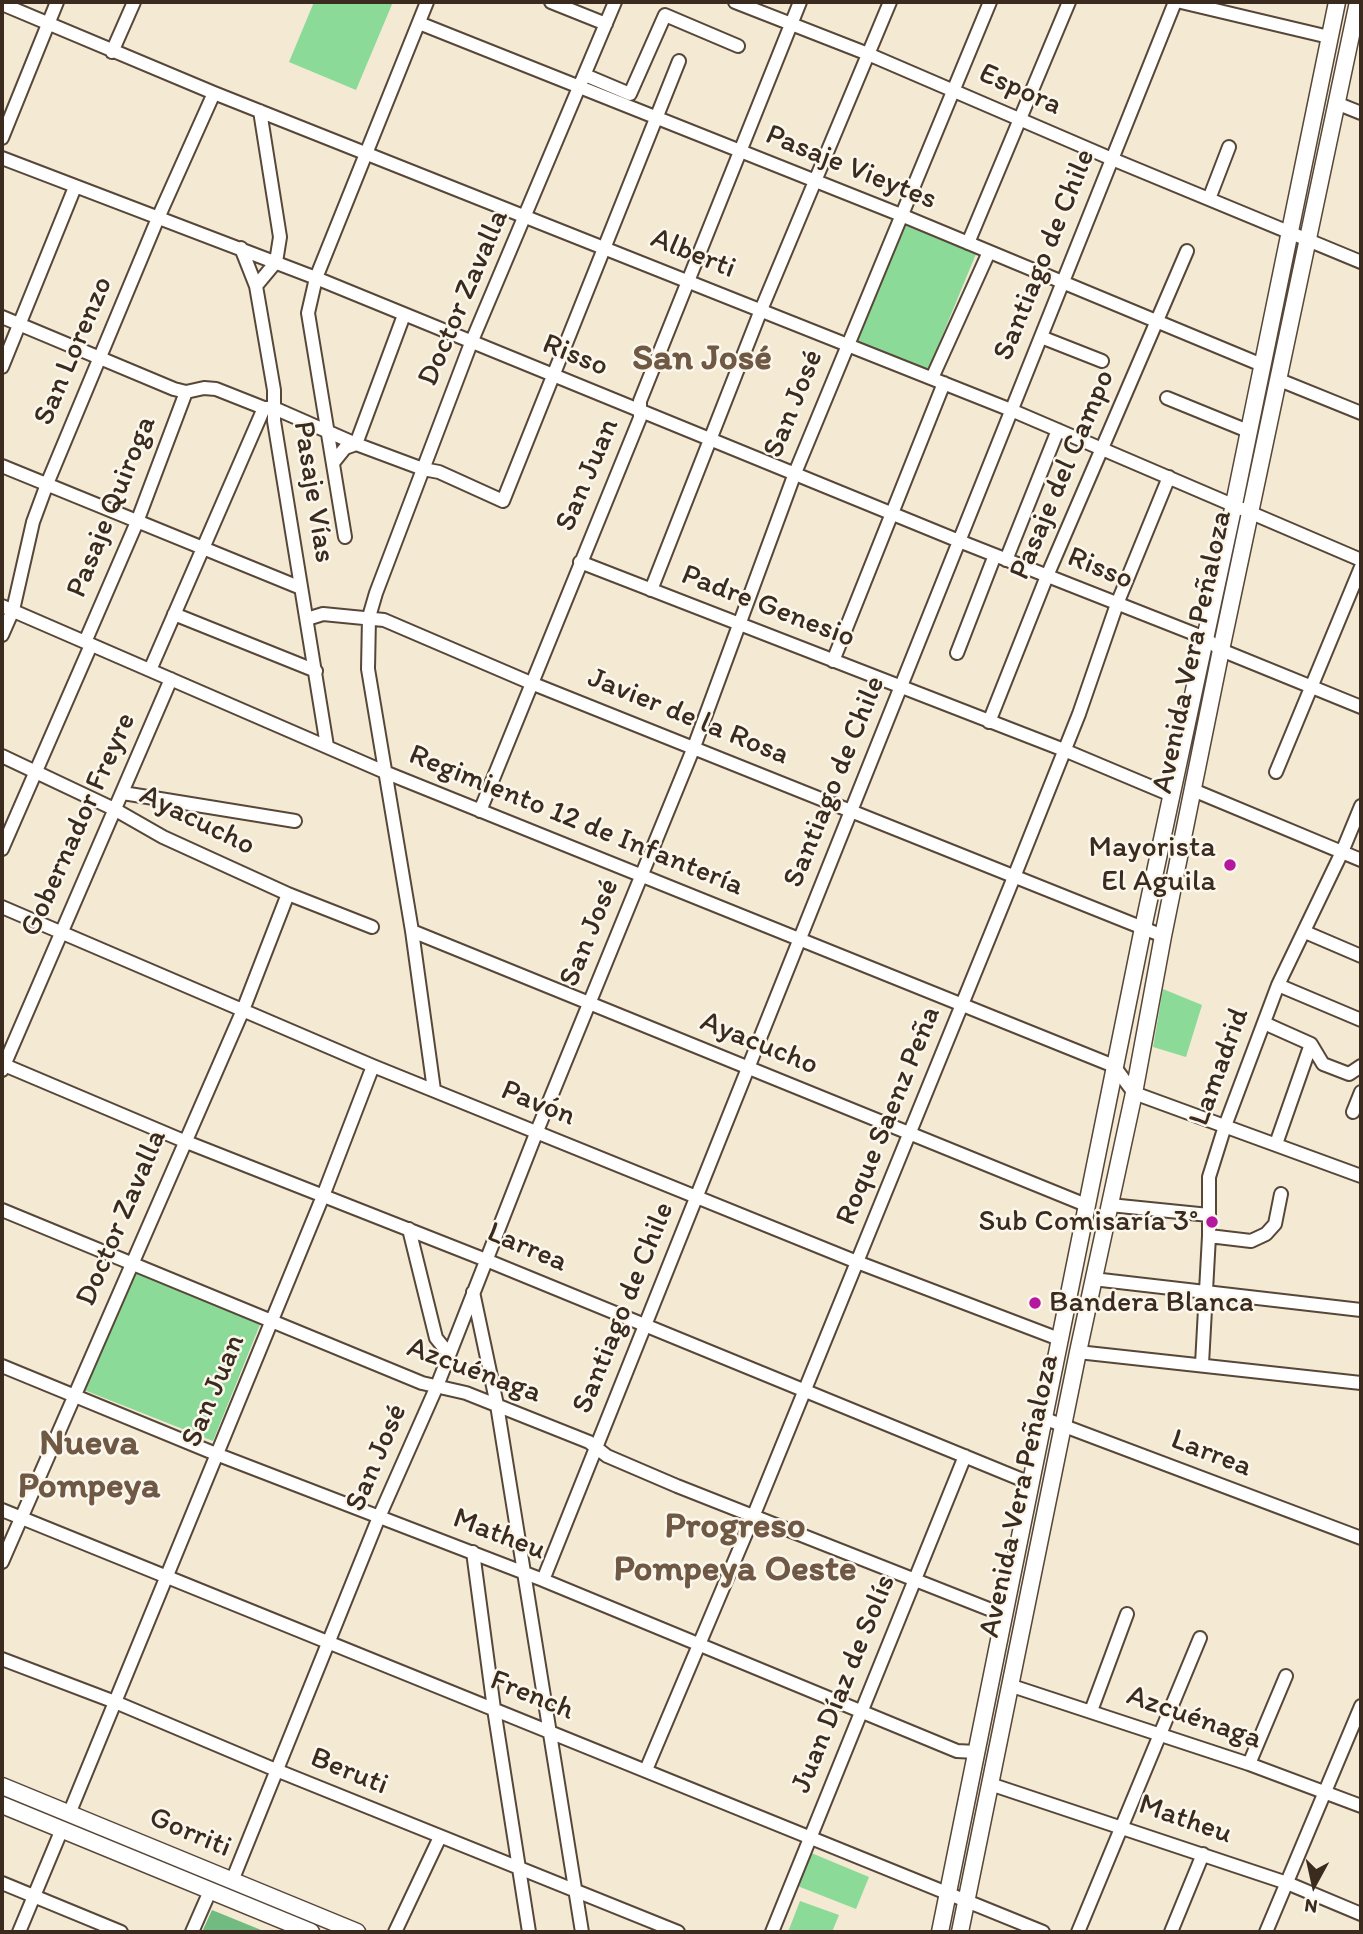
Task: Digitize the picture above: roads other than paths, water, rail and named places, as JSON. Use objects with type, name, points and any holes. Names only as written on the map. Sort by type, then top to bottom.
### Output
[{"type":"main road","name":"Avenida Vera Peñaloza","points":[[940,1932],[1114,1066],[1234,504],[1337,2]]},
{"type":"main road","name":"Avenida Vera Peñaloza","points":[[960,1932],[1093,1279],[1134,1093],[1221,650],[1358,2]]},
{"type":"main road","name":"Gorriti","points":[[2,1786],[357,1932]]},
{"type":"main road","name":"Gorriti","points":[[2,1805],[311,1932]]},
{"type":"street","points":[[2,138],[57,2]]},
{"type":"street","points":[[112,52],[134,2]]},
{"type":"street","points":[[316,278],[427,2]]},
{"type":"street","points":[[551,2],[606,24]]},
{"type":"street","name":"Doctor Zavalla","points":[[369,617],[471,343],[615,2]]},
{"type":"street","name":"Espora","points":[[735,2],[953,89],[1112,159],[1361,262]]},
{"type":"street","name":"San Juan","points":[[480,810],[640,418],[640,401],[800,2]]},
{"type":"street","points":[[651,590],[761,310],[890,2]]},
{"type":"street","name":"San José","points":[[232,1881],[379,1517],[437,1386],[537,1131],[694,747],[795,473],[846,345],[990,2]]},
{"type":"street","points":[[968,243],[1069,2]]},
{"type":"street","name":"Santiago de Chile","points":[[542,1580],[1175,2]]},
{"type":"street","points":[[1181,2],[1329,37]]},
{"type":"street","name":"Alberti","points":[[2,4],[112,52],[1012,411],[1361,560]]},
{"type":"street","points":[[586,75],[630,94],[665,15],[738,46]]},
{"type":"street","name":"Pasaje Vieytes","points":[[419,23],[901,215],[1262,365]]},
{"type":"street","points":[[2,317],[174,390],[186,392],[204,388],[216,389],[423,469],[439,472],[503,501],[679,61]]},
{"type":"street","name":"San Lorenzo","points":[[2,635],[7,608],[47,484],[158,218],[214,93]]},
{"type":"street","points":[[1336,103],[1361,113]]},
{"type":"street","points":[[256,286],[276,262],[280,237],[260,111]]},
{"type":"street","points":[[1209,199],[1229,147]]},
{"type":"street","name":"Risso","points":[[2,158],[316,278],[1205,638],[1221,650],[1361,707]]},
{"type":"street","points":[[2,367],[75,187]]},
{"type":"street","name":"Pasaje Vías","points":[[241,248],[256,286],[274,390],[269,408],[274,421],[327,746]]},
{"type":"street","name":"Pasaje del Campo","points":[[989,722],[1047,576],[1187,251]]},
{"type":"street","points":[[833,661],[989,252]]},
{"type":"street","name":"Pasaje Vías","points":[[316,278],[308,313],[345,537]]},
{"type":"street","points":[[333,463],[345,448],[356,443],[404,315]]},
{"type":"street","points":[[1041,337],[1102,361]]},
{"type":"street","points":[[1278,379],[1361,413]]},
{"type":"street","name":"Pasaje Quiroga","points":[[2,849],[137,522],[186,392]]},
{"type":"street","points":[[1167,398],[1248,431]]},
{"type":"street","points":[[150,670],[269,408]]},
{"type":"street","points":[[957,653],[1058,430]]},
{"type":"street","points":[[2,466],[301,587]]},
{"type":"street","name":"Roque Saenz Peña","points":[[646,1770],[805,1391],[1014,877],[1169,477]]},
{"type":"street","name":"Padre Genesio","points":[[580,562],[1063,750],[1171,795]]},
{"type":"street","points":[[1276,772],[1361,567]]},
{"type":"street","name":"Regimiento 12 de Infantería","points":[[7,608],[387,773],[1114,1066]]},
{"type":"street","points":[[174,614],[316,671]]},
{"type":"street","name":"Javier de la Rosa","points":[[307,620],[323,614],[384,620],[531,683],[1163,936]]},
{"type":"street","points":[[369,617],[368,669],[412,931],[434,1090]]},
{"type":"street","name":"Gobernador Freyre","points":[[2,1067],[171,679]]},
{"type":"street","name":"Ayacucho","points":[[2,756],[114,809],[163,837],[288,894],[372,927]]},
{"type":"street","points":[[1193,790],[1361,860]]},
{"type":"street","points":[[123,793],[295,821]]},
{"type":"street","name":"Lamadrid","points":[[1202,1364],[1209,1236],[1209,1177],[1224,1126],[1279,985],[1361,806]]},
{"type":"street","name":"Doctor Zavalla","points":[[2,1562],[243,1010],[288,894]]},
{"type":"street","name":"Pavón","points":[[2,907],[373,1066],[858,1262],[1059,1339]]},
{"type":"street","name":"Ayacucho","points":[[412,931],[1086,1205]]},
{"type":"street","points":[[1305,932],[1361,956]]},
{"type":"street","points":[[1279,985],[1361,1020]]},
{"type":"street","points":[[1264,1023],[1311,1044],[1323,1064],[1349,1074],[1361,1066]]},
{"type":"street","points":[[1276,1144],[1311,1044]]},
{"type":"street","name":"San Juan","points":[[69,1814],[323,1196],[373,1066]]},
{"type":"street","points":[[1114,1066],[1134,1093],[1361,1176]]},
{"type":"street","name":"Larrea","points":[[2,1067],[486,1260],[1030,1483]]},
{"type":"street","points":[[1353,1112],[1361,1091]]},
{"type":"street","points":[[1209,1236],[1251,1241],[1266,1234],[1275,1224],[1281,1194]]},
{"type":"street","points":[[1110,1205],[1209,1215]]},
{"type":"street","name":"Azcuénaga","points":[[2,1210],[422,1382],[447,1387],[589,1442],[607,1456],[753,1517],[1004,1615]]},
{"type":"street","points":[[409,1229],[436,1338],[449,1354]]},
{"type":"street","points":[[1093,1279],[1361,1310]]},
{"type":"street","points":[[473,1292],[497,1405],[582,1932]]},
{"type":"street","points":[[1078,1352],[1361,1383]]},
{"type":"street","name":"Matheu","points":[[2,1366],[216,1454],[473,1552],[957,1751],[976,1752]]},
{"type":"street","name":"Larrea","points":[[1043,1418],[1361,1538]]},
{"type":"street","name":"Juan Díaz de Solís","points":[[772,1932],[965,1456]]},
{"type":"street","name":"French","points":[[2,1510],[1043,1932]]},
{"type":"street","points":[[473,1552],[494,1709],[529,1932]]},
{"type":"street","points":[[1091,1711],[1126,1614]]},
{"type":"street","points":[[1078,1932],[1200,1638]]},
{"type":"street","name":"Beruti","points":[[2,1659],[115,1702],[678,1932]]},
{"type":"street","points":[[1249,1764],[1286,1676]]},
{"type":"street","name":"Azcuénaga","points":[[1010,1685],[1162,1734],[1361,1806]]},
{"type":"street","points":[[1266,1932],[1361,1706]]},
{"type":"street","name":"Matheu","points":[[990,1784],[1287,1883],[1361,1914]]},
{"type":"street","points":[[19,1932],[62,1829]]},
{"type":"street","points":[[395,1932],[440,1837]]},
{"type":"street","points":[[1171,1932],[1203,1854]]},
{"type":"street","points":[[2,1883],[121,1932]]},
{"type":"street","points":[[192,1932],[210,1891]]},
{"type":"place","name":"Mayorista El Aguila","points":[[1230,865]]},
{"type":"place","name":"Sub Comisaría 3°","points":[[1212,1222]]},
{"type":"place","name":"Bandera Blanca","points":[[1035,1303]]},
{"type":"district","name":"San José","points":[[702,360]]},
{"type":"district","name":"Nueva Pompeya","points":[[89,1466]]},
{"type":"district","name":"Progreso Pompeya Oeste","points":[[735,1550]]}]
